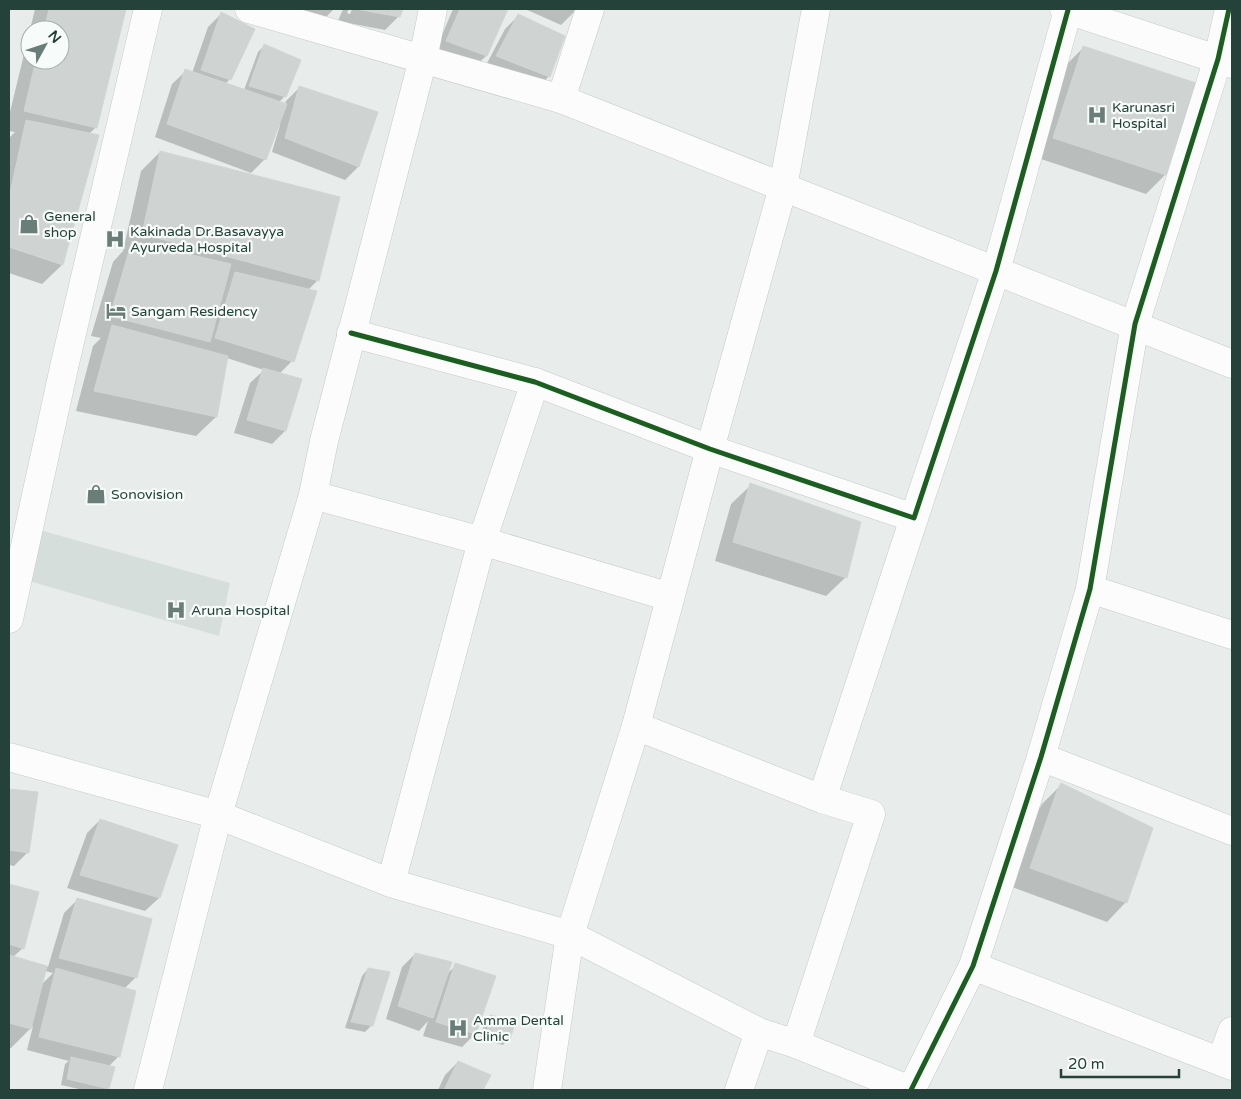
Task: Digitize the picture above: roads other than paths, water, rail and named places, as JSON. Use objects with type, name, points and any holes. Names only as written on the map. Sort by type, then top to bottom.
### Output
[{"type":"street","points":[[9,619],[65,363],[148,9]]},
{"type":"street","points":[[249,9],[561,99],[1135,324],[1232,364]]},
{"type":"street","points":[[148,1090],[218,815],[312,495],[351,333],[423,59],[433,9]]},
{"type":"street","points":[[561,99],[590,9]]},
{"type":"street","points":[[547,1090],[570,936],[636,726],[783,187],[816,9]]},
{"type":"street","points":[[822,799],[996,271],[1066,9],[1225,61]]},
{"type":"street","points":[[9,757],[218,815],[391,883],[570,936],[759,1032],[796,1044],[911,1090],[973,966],[1041,757],[1090,589],[1135,324],[1225,61],[1229,9]]},
{"type":"street","points":[[351,333],[535,382],[710,449],[914,518]]},
{"type":"street","points":[[391,883],[482,541],[535,382]]},
{"type":"street","points":[[312,495],[482,541],[670,597]]},
{"type":"street","points":[[1090,589],[1232,636]]},
{"type":"street","points":[[636,726],[822,799],[872,814],[796,1044]]},
{"type":"street","points":[[1041,757],[1232,831]]},
{"type":"street","points":[[973,966],[1227,1064],[1232,1031]]},
{"type":"street","points":[[739,1090],[759,1032]]},
{"type":"place","name":"Karunasri Hospital","points":[[1097,115]]},
{"type":"place","name":"General shop","points":[[29,224]]},
{"type":"place","name":"Kakinada Dr.Basavayya Ayurveda Hospital","points":[[115,239]]},
{"type":"place","name":"Sangam Residency","points":[[116,311]]},
{"type":"place","name":"Sonovision","points":[[96,494]]},
{"type":"place","name":"Aruna Hospital","points":[[176,610]]},
{"type":"place","name":"Amma Dental Clinic","points":[[458,1028]]}]
